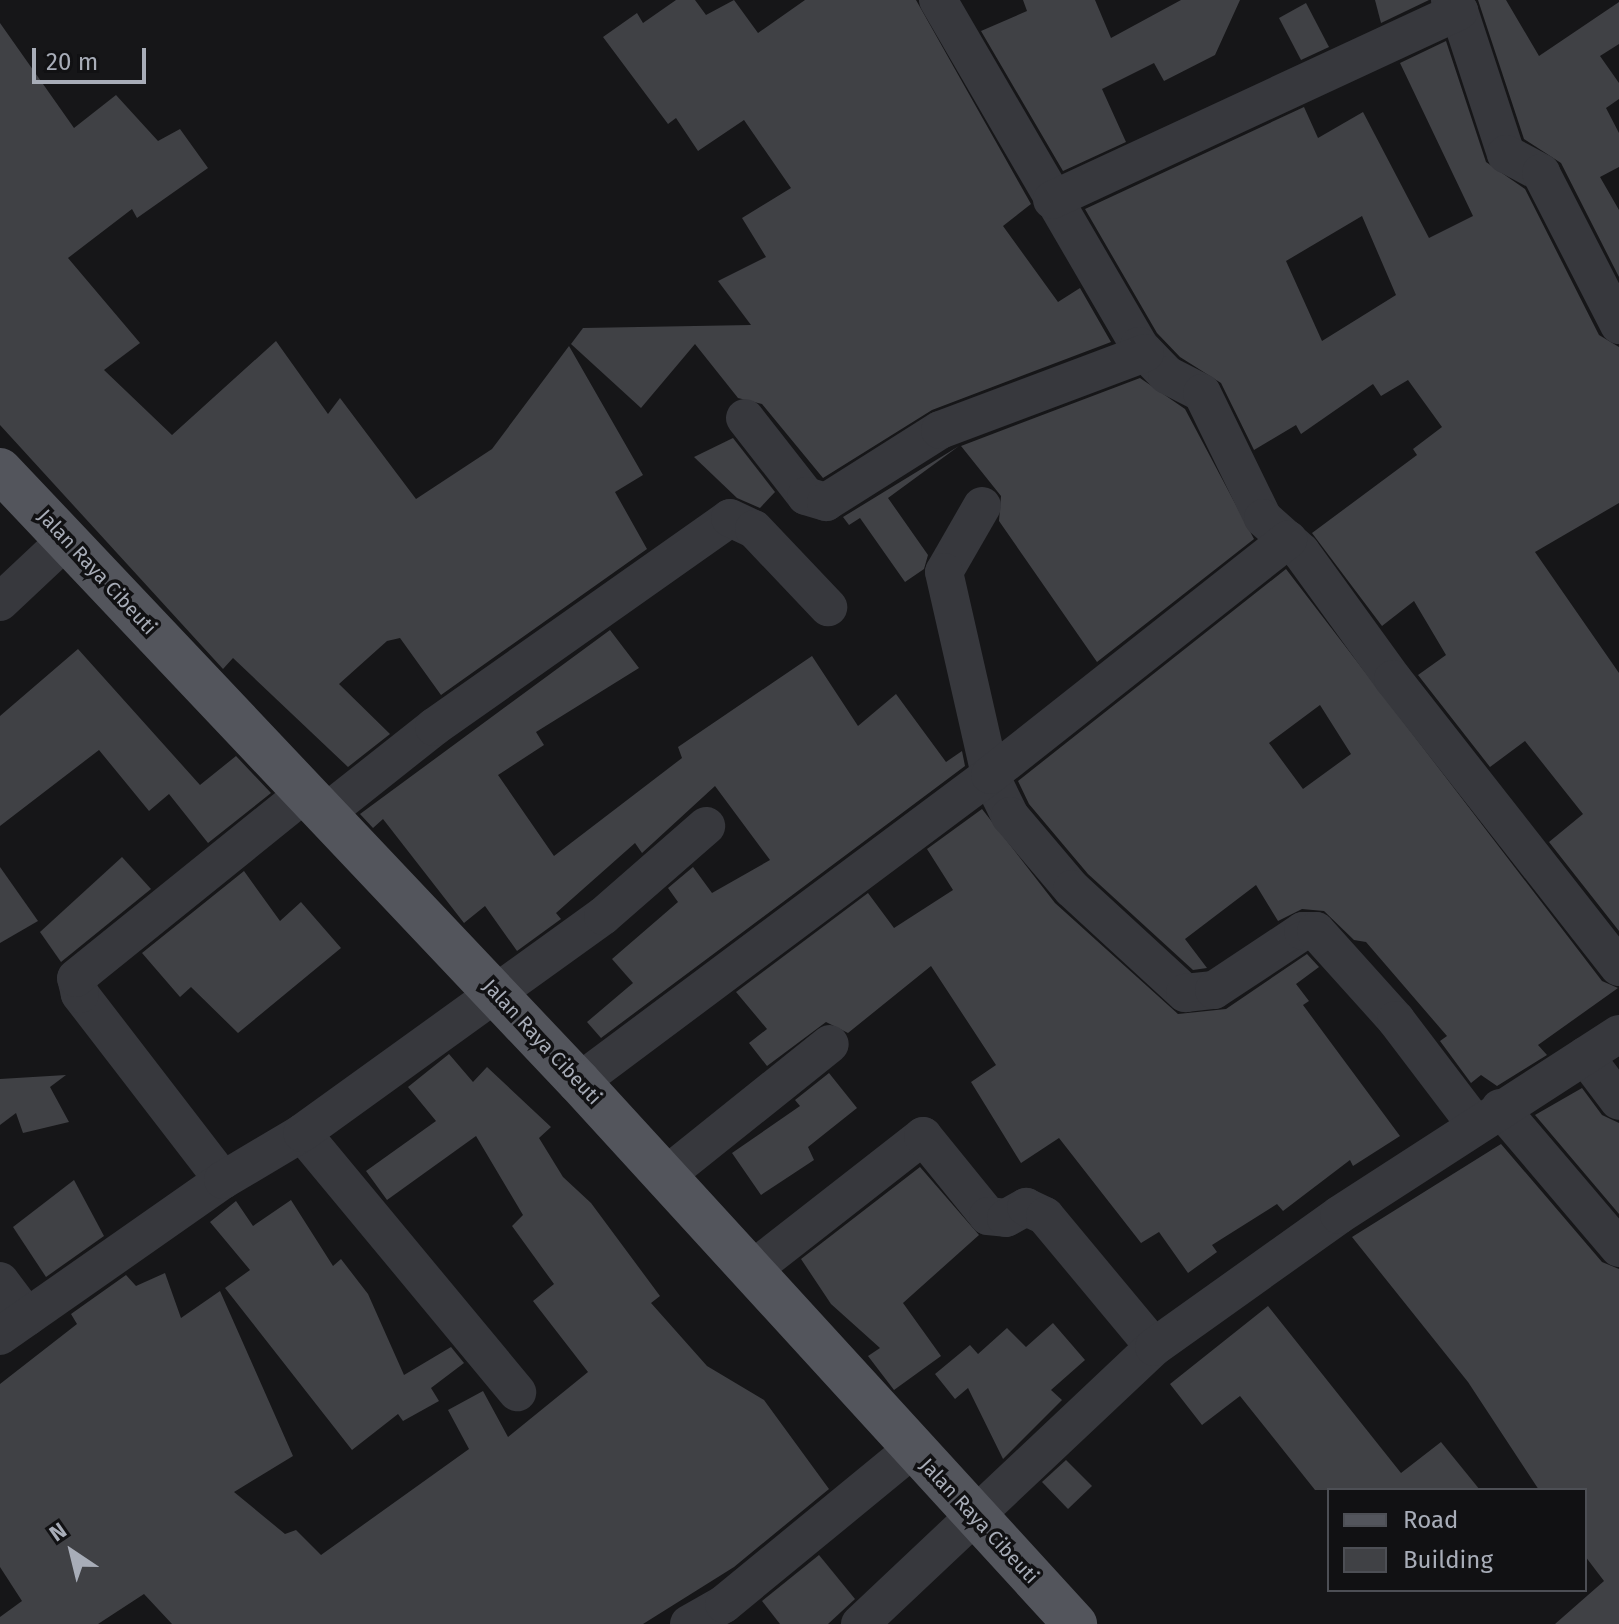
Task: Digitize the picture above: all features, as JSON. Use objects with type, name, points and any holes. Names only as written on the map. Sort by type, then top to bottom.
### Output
[{"type":"main road","name":"Jalan Raya Cibeuti","points":[[0,470],[313,804],[496,992],[1075,1624]]},
{"type":"street","points":[[942,1],[1052,200],[1145,353],[1167,375],[1202,393],[1263,518],[1288,540],[1619,967]]},
{"type":"street","points":[[1052,200],[1454,5],[1506,154],[1541,173],[1619,325]]},
{"type":"street","points":[[745,418],[806,496],[826,502],[940,430],[1145,353]]},
{"type":"street","points":[[982,506],[944,572],[990,775],[1010,816],[1072,889],[1185,993],[1214,990],[1303,931],[1323,936],[1488,1116],[1619,1248]]},
{"type":"street","points":[[223,1180],[80,994],[76,978],[313,804],[434,727],[730,518],[754,529],[828,607]]},
{"type":"street","points":[[0,602],[67,539]]},
{"type":"street","points":[[579,1082],[990,775],[1288,540]]},
{"type":"street","points":[[0,1281],[14,1326],[223,1180],[302,1133],[603,916],[706,826]]},
{"type":"street","points":[[860,1624],[1154,1347],[1488,1116],[1619,1034]]},
{"type":"street","points":[[665,1176],[830,1044]]},
{"type":"street","points":[[1585,1056],[1619,1101]]},
{"type":"street","points":[[302,1133],[517,1392]]},
{"type":"street","points":[[753,1269],[923,1136],[988,1216],[1006,1218],[1026,1207],[1045,1216],[1154,1347]]},
{"type":"street","points":[[689,1624],[724,1604],[913,1449]]},
{"type":"building","points":[[676,0],[695,0],[706,15],[734,0],[758,33],[805,0],[916,0],[1031,204],[1003,226],[1058,302],[1080,288],[1111,342],[932,410],[823,478],[762,404],[738,398],[695,344],[641,408],[571,344],[583,328],[751,325],[718,281],[766,257],[742,218],[791,188],[744,120],[698,151],[676,118],[668,124],[603,37],[637,13],[643,23]]},
{"type":"building","points":[[1023,0],[1095,0],[1111,38],[1181,0],[1240,0],[1215,55],[1164,81],[1154,63],[1102,89],[1126,142],[1063,171],[981,31],[1027,11]]},
{"type":"building","points":[[1375,0],[1429,0],[1381,23]]},
{"type":"building","points":[[1478,0],[1506,0],[1539,56],[1619,2],[1619,44],[1600,56],[1619,83],[1619,99],[1606,108],[1619,133],[1619,167],[1600,177],[1619,210],[1619,277],[1561,163],[1524,139]]},
{"type":"building","points":[[1306,3],[1329,47],[1301,60],[1279,18]]},
{"type":"building","points":[[0,23],[74,128],[116,95],[158,141],[180,129],[208,168],[137,218],[132,209],[68,258],[140,343],[104,370],[172,435],[276,341],[328,414],[340,398],[416,499],[492,449],[569,346],[643,475],[615,492],[647,549],[441,695],[400,638],[387,641],[339,684],[390,734],[348,767],[233,658],[223,669],[0,425]]},
{"type":"building","points":[[1446,41],[1486,162],[1525,189],[1599,335],[1619,347],[1619,503],[1535,552],[1619,673],[1619,931],[1549,842],[1583,814],[1525,741],[1490,767],[1418,675],[1446,655],[1414,601],[1382,626],[1312,533],[1417,455],[1413,449],[1442,427],[1408,380],[1381,396],[1373,384],[1301,434],[1296,425],[1254,450],[1221,383],[1180,357],[1157,333],[1085,209],[1304,107],[1318,138],[1363,112],[1429,238],[1473,216],[1400,63]],"holes":[[[1362,216],[1396,295],[1322,341],[1286,261]]]},
{"type":"building","points":[[1140,378],[1185,409],[1254,539],[1097,662],[999,521],[1001,496],[961,446]]},
{"type":"building","points":[[733,438],[775,492],[760,508],[737,498],[694,457]]},
{"type":"building","points":[[959,446],[888,498],[928,555],[924,569],[905,582],[860,518],[849,525],[843,517]]},
{"type":"building","points":[[1286,569],[1602,981],[1618,988],[1538,1045],[1547,1055],[1497,1086],[1481,1075],[1471,1083],[1440,1041],[1447,1036],[1366,942],[1354,940],[1324,911],[1302,909],[1278,921],[1256,885],[1185,939],[1207,968],[1193,970],[1088,874],[1029,804],[1018,781]],"holes":[[[1320,705],[1351,754],[1303,789],[1269,743]]]},
{"type":"building","points":[[610,630],[639,668],[536,732],[544,745],[498,775],[554,856],[682,758],[678,747],[812,656],[858,726],[896,694],[946,762],[962,751],[965,766],[601,1038],[587,1022],[633,983],[612,959],[678,902],[668,888],[693,867],[712,893],[770,860],[715,786],[642,853],[635,843],[556,913],[561,919],[517,951],[485,906],[464,923],[383,819],[373,828],[360,814]]},
{"type":"building","points":[[78,649],[200,785],[236,756],[271,793],[208,843],[169,794],[149,811],[99,750],[0,826],[0,716]]},
{"type":"building","points":[[982,809],[1055,903],[1178,1014],[1226,1009],[1307,954],[1319,967],[1296,984],[1309,1001],[1303,1005],[1400,1136],[1353,1166],[1350,1160],[1283,1211],[1277,1204],[1212,1245],[1217,1252],[1188,1273],[1159,1232],[1141,1243],[1059,1138],[1021,1163],[971,1082],[996,1065],[931,966],[848,1033],[826,1022],[767,1066],[749,1043],[767,1029],[736,992],[868,893],[894,928],[953,890],[927,849]]},
{"type":"building","points":[[122,857],[151,889],[61,962],[40,932]]},
{"type":"building","points":[[0,867],[38,921],[0,943]]},
{"type":"building","points":[[244,871],[280,921],[301,902],[341,948],[238,1033],[191,987],[180,997],[142,953]]},
{"type":"building","points":[[449,1054],[473,1082],[487,1067],[551,1127],[539,1138],[563,1177],[591,1203],[660,1296],[651,1303],[707,1366],[764,1400],[829,1489],[734,1567],[643,1624],[172,1624],[144,1594],[98,1624],[0,1624],[0,1617],[22,1601],[0,1567],[0,1384],[77,1324],[71,1314],[126,1275],[136,1286],[165,1273],[181,1318],[220,1291],[293,1456],[234,1492],[285,1534],[296,1530],[321,1555],[469,1449],[448,1410],[483,1391],[508,1437],[588,1372],[533,1301],[554,1284],[512,1226],[523,1215],[476,1136],[387,1200],[366,1171],[436,1121],[408,1087]]},
{"type":"building","points":[[829,1073],[857,1108],[808,1147],[814,1160],[761,1195],[732,1153],[800,1106],[795,1100]]},
{"type":"building","points":[[66,1075],[50,1087],[69,1122],[23,1133],[16,1113],[0,1125],[0,1079]]},
{"type":"building","points":[[1582,1088],[1602,1115],[1619,1123],[1619,1214],[1535,1115]]},
{"type":"building","points":[[1501,1144],[1602,1262],[1619,1269],[1619,1624],[1555,1624],[1604,1581],[1587,1559],[1587,1488],[1538,1488],[1468,1382],[1352,1237]]},
{"type":"building","points":[[920,1167],[979,1235],[903,1303],[941,1356],[894,1390],[868,1356],[880,1348],[831,1304],[801,1259]]},
{"type":"building","points":[[74,1180],[104,1236],[46,1277],[13,1227]]},
{"type":"building","points":[[291,1200],[333,1266],[341,1259],[368,1294],[404,1375],[451,1347],[464,1363],[431,1388],[439,1401],[403,1421],[398,1414],[352,1450],[225,1288],[250,1270],[210,1222],[236,1201],[253,1226]]},
{"type":"building","points":[[1268,1306],[1401,1473],[1441,1442],[1478,1488],[1315,1490],[1240,1396],[1202,1425],[1170,1384]]},
{"type":"building","points":[[1053,1323],[1085,1360],[1051,1390],[1062,1400],[1003,1459],[968,1388],[955,1399],[935,1374],[970,1345],[978,1354],[1007,1328],[1026,1347]]},
{"type":"building","points":[[1066,1460],[1092,1486],[1068,1509],[1042,1482]]},
{"type":"building","points":[[819,1555],[855,1599],[828,1624],[780,1624],[762,1601]]}]
